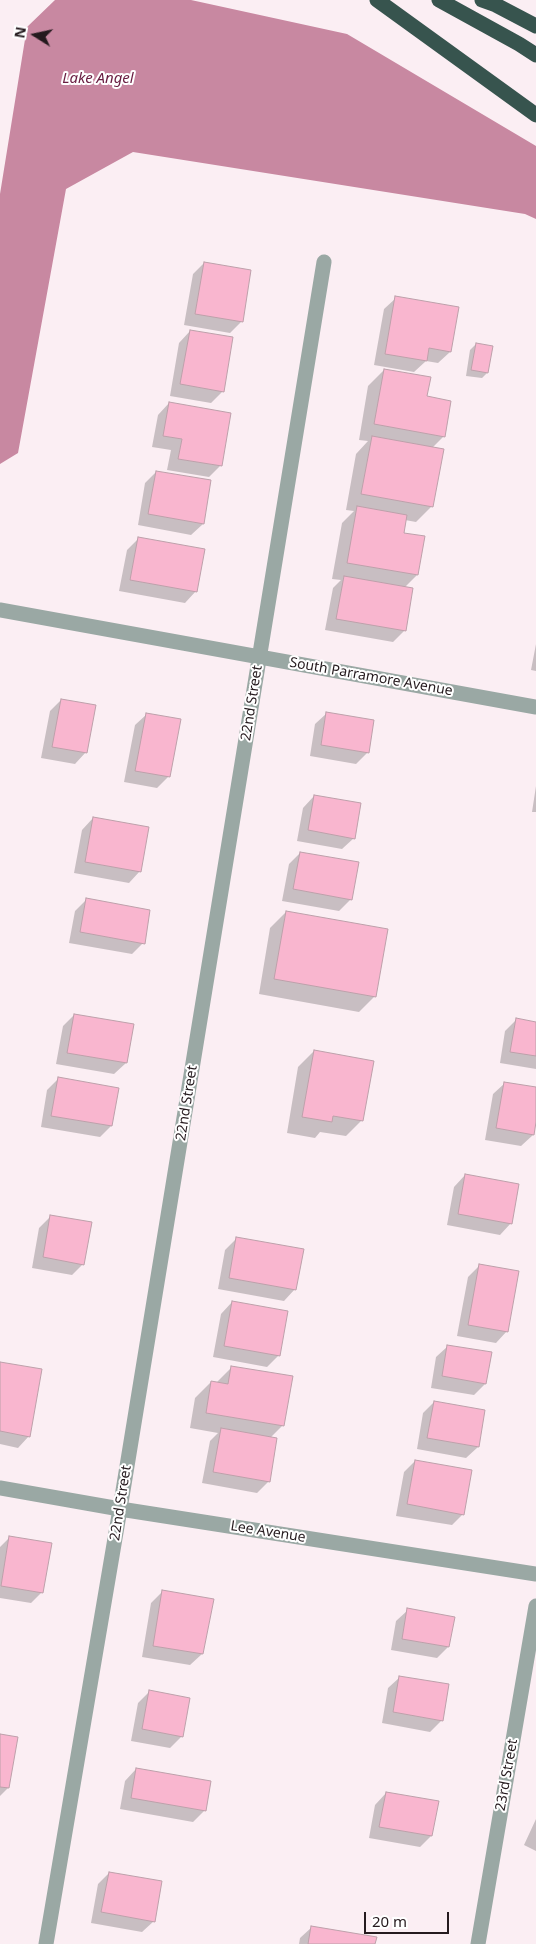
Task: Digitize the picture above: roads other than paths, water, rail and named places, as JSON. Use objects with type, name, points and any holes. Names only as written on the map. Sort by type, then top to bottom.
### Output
[{"type":"highway","points":[[377,0],[536,115]]},
{"type":"highway","points":[[439,0],[536,55]]},
{"type":"highway","points":[[482,0],[496,5],[536,26]]},
{"type":"street","name":"22nd Street","points":[[46,1944],[120,1509],[324,262]]},
{"type":"street","name":"South Parramore Avenue","points":[[0,610],[536,707]]},
{"type":"street","name":"Lee Avenue","points":[[0,1488],[120,1509],[536,1574]]},
{"type":"street","name":"23rd Street","points":[[478,1944],[536,1606]]},
{"type":"water","name":"Lake Angel","points":[[55,0],[191,0],[347,34],[536,146],[536,219],[525,214],[133,152],[66,189],[18,453],[0,464],[0,194],[27,27]]}]
